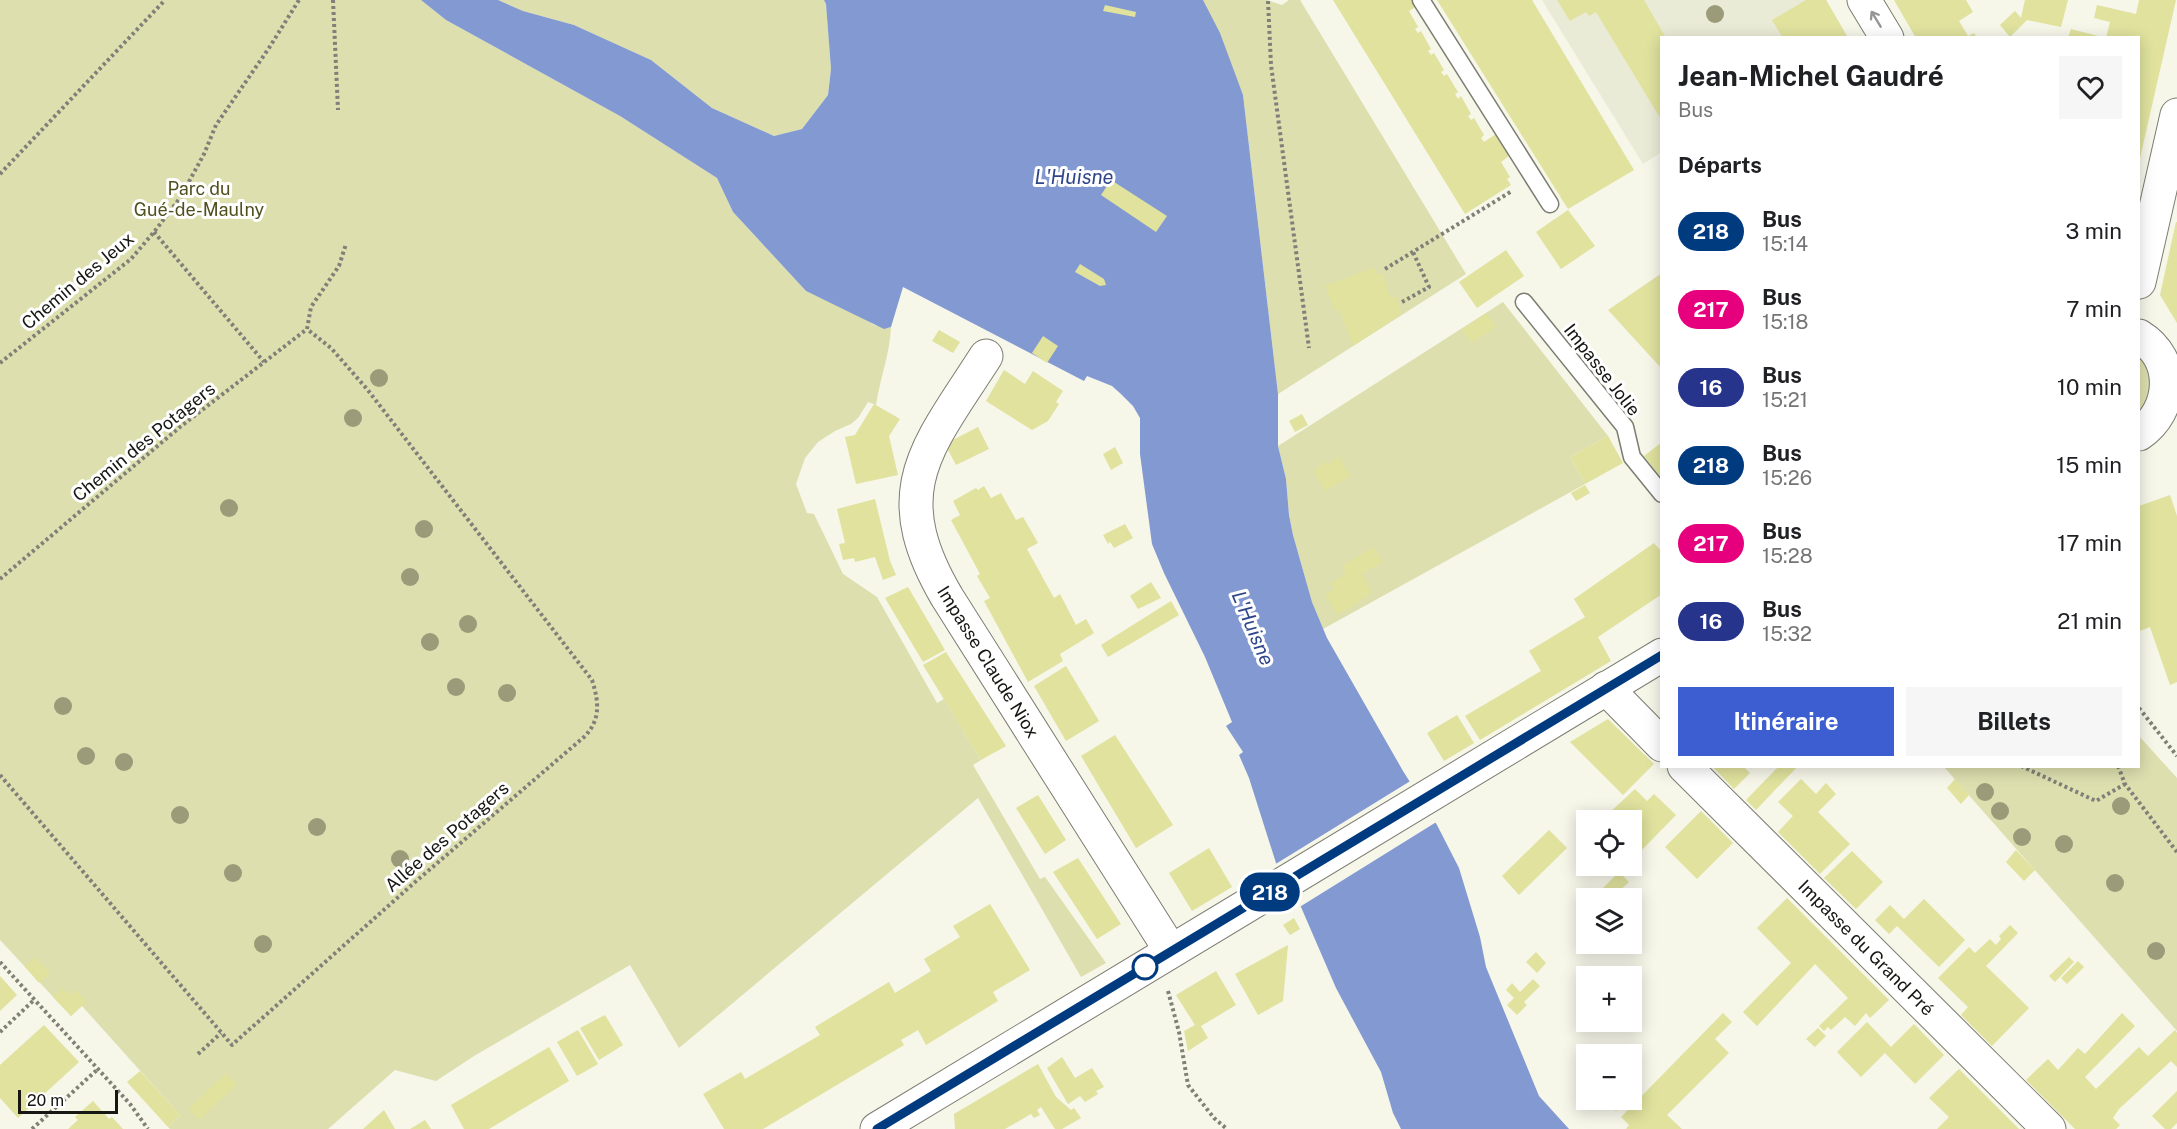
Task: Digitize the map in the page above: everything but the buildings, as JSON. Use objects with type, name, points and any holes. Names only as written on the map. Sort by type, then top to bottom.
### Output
[{"type":"street","points":[[1864,0],[1886,36]]},
{"type":"street","points":[[2140,278],[2177,116]]},
{"type":"street","points":[[2140,337],[2170,362],[2167,395],[2153,424],[2140,433]]},
{"type":"street","name":"Impasse Claude Niox","points":[[986,356],[933,438],[923,461],[915,502],[920,538],[934,576],[952,606],[1172,951]]},
{"type":"street","points":[[901,1124],[1172,951],[1660,656]]},
{"type":"street","points":[[1606,688],[1660,743]]},
{"type":"street","name":"Impasse du Grand Pré","points":[[1686,768],[2049,1129]]},
{"type":"lane","points":[[1420,0],[1550,204]]},
{"type":"lane","name":"Impasse Jolie","points":[[1524,302],[1624,428],[1632,457],[1660,492]]},
{"type":"path","points":[[0,174],[165,0]]},
{"type":"path","name":"Chemin des Jeux","points":[[0,363],[131,259],[154,232],[180,198],[204,154],[216,125],[298,0]]},
{"type":"path","points":[[333,0],[338,110]]},
{"type":"path","points":[[1268,1],[1271,65],[1309,348]]},
{"type":"path","points":[[1385,269],[1533,178]]},
{"type":"path","points":[[154,232],[264,362]]},
{"type":"path","points":[[307,329],[311,307],[339,266],[346,244]]},
{"type":"path","points":[[1402,302],[1429,287],[1413,252]]},
{"type":"path","name":"Chemin des Potagers","points":[[0,579],[180,427],[307,329]]},
{"type":"path","name":"Allée des Potagers","points":[[221,1033],[232,1045],[414,883],[584,737],[597,718],[598,703],[592,680],[367,389],[331,348],[307,329]]},
{"type":"path","points":[[2140,709],[2177,756]]},
{"type":"path","points":[[2025,768],[2096,801],[2126,784]]},
{"type":"path","points":[[2119,768],[2126,784],[2177,852]]},
{"type":"path","points":[[0,775],[221,1033],[198,1053]]},
{"type":"path","points":[[1172,951],[1179,1032],[1188,1085],[1214,1118],[1227,1129]]},
{"type":"path","points":[[0,962],[130,1104],[148,1129]]},
{"type":"path","points":[[0,1032],[34,1000]]},
{"type":"path","points":[[32,1129],[98,1069]]},
{"type":"shaded area","points":[[1542,0],[1826,0],[1847,36],[1660,36],[1660,153],[1643,164]]},
{"type":"green space","name":"Parc du Gué-de-Maulny","points":[[0,0],[421,0],[446,20],[620,116],[717,178],[733,212],[806,291],[874,325],[891,327],[889,347],[876,405],[868,402],[858,418],[851,424],[818,442],[805,458],[796,484],[807,513],[814,514],[843,574],[877,597],[937,703],[944,699],[981,760],[973,765],[1040,879],[1045,877],[1106,963],[1081,977],[978,798],[679,1048],[630,965],[474,1056],[436,1081],[395,1070],[328,1129],[170,1129],[168,1127],[180,1115],[82,1006],[71,1016],[0,940]]},
{"type":"green space","points":[[498,0],[824,0],[831,69],[828,95],[802,129],[774,136],[712,108],[651,60],[574,25],[523,11]]},
{"type":"green space","points":[[1203,0],[1267,0],[1282,5],[1289,0],[1300,0],[1466,274],[1278,394],[1243,95]]},
{"type":"green space","points":[[1503,302],[1608,436],[1570,457],[1585,484],[1323,629],[1312,602],[1293,535],[1286,479],[1278,446]]},
{"type":"green space","points":[[2140,358],[2147,370],[2150,384],[2144,406],[2140,411]]},
{"type":"green space","points":[[2140,737],[2177,778],[2177,1031],[1945,768],[2140,768]]},
{"type":"water","name":"L'Huisne","points":[[421,0],[498,0],[523,11],[574,25],[651,60],[712,108],[774,136],[802,129],[828,95],[831,69],[824,0],[1203,0],[1220,33],[1243,95],[1278,394],[1278,446],[1286,479],[1293,535],[1312,602],[1327,638],[1403,771],[1437,825],[1459,868],[1480,937],[1486,967],[1539,1096],[1569,1129],[1401,1129],[1393,1113],[1381,1072],[1336,988],[1301,907],[1276,863],[1249,778],[1239,755],[1243,752],[1226,726],[1232,722],[1205,657],[1152,544],[1140,454],[1140,418],[1133,406],[1121,394],[1112,386],[1087,376],[1084,381],[903,287],[891,327],[884,329],[806,291],[733,212],[717,178],[620,116],[446,20]]},
{"type":"pier","points":[[1412,780],[1438,821],[1298,908],[1274,865]]},
{"type":"bus line","name":"218","points":[[877,1129],[1660,656]]}]
